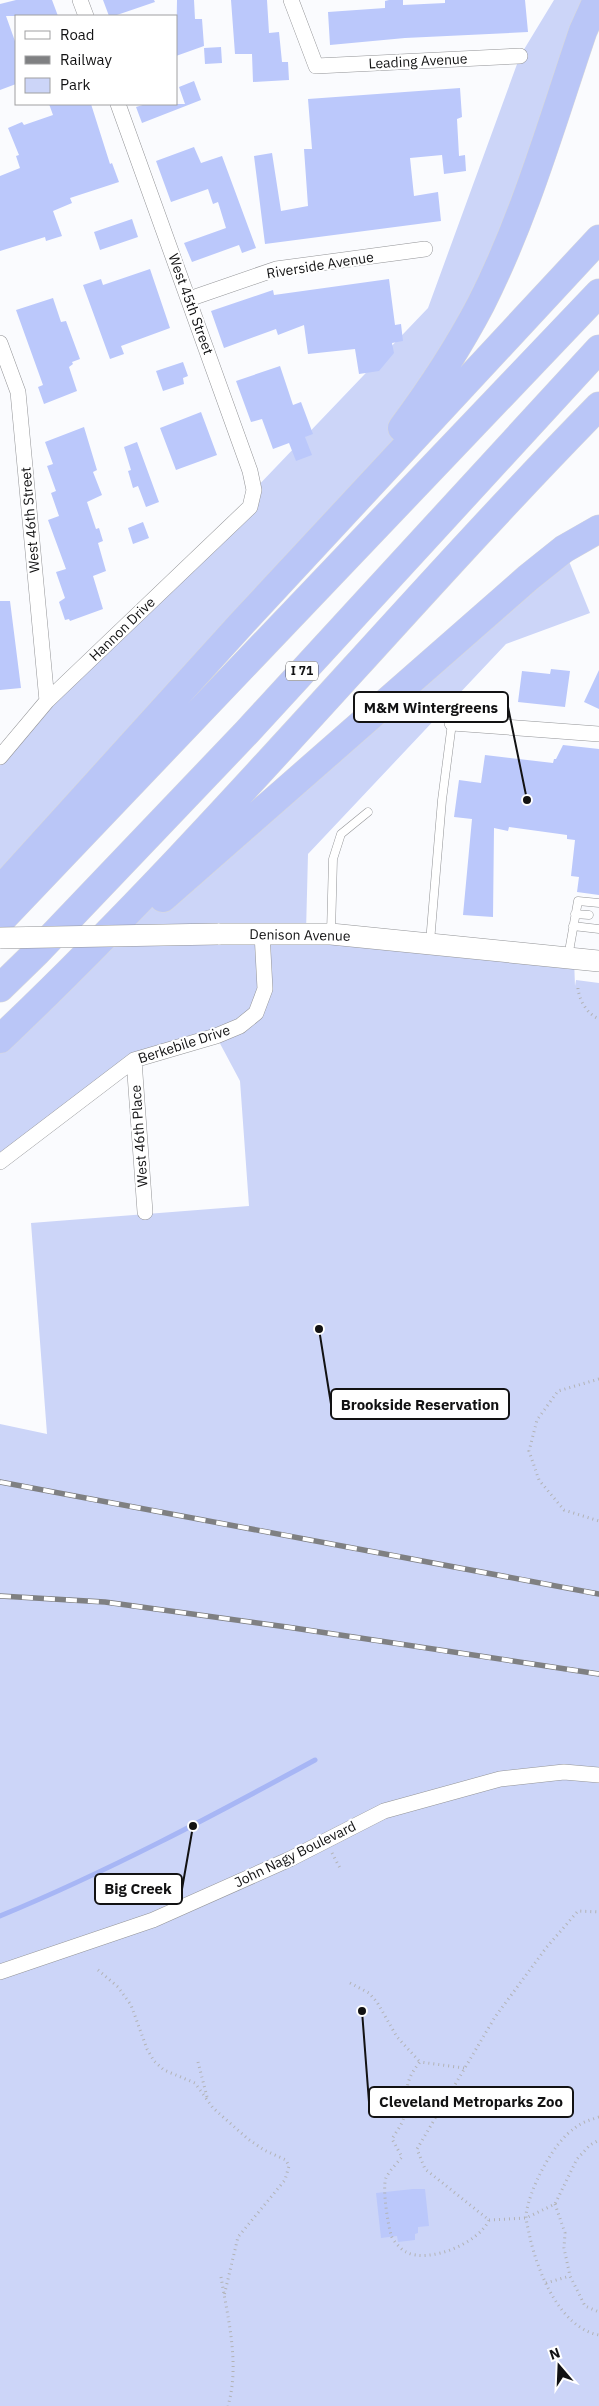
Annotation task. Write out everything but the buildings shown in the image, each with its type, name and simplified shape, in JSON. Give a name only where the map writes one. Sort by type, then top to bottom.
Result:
[{"type":"highway","points":[[243,622],[379,460],[424,398],[460,343],[481,303],[516,226],[583,31],[598,0]]},
{"type":"highway","points":[[0,890],[243,622],[599,239]]},
{"type":"highway","points":[[0,921],[599,293]]},
{"type":"highway","name":"I 71","points":[[0,988],[37,952],[234,746],[599,349]]},
{"type":"highway","points":[[0,1039],[54,988],[278,754],[599,406]]},
{"type":"highway","points":[[54,988],[147,912],[529,577],[564,550],[599,529]]},
{"type":"main road","name":"Denison Avenue","points":[[0,938],[262,933],[331,934],[599,962]]},
{"type":"street","points":[[80,0],[86,15]]},
{"type":"street","name":"Leading Avenue","points":[[292,0],[316,66],[520,56]]},
{"type":"street","name":"West 45th Street","points":[[118,105],[250,472],[254,490],[250,507]]},
{"type":"street","name":"Riverside Avenue","points":[[189,299],[276,269],[425,250]]},
{"type":"street","name":"West 46th Street","points":[[0,343],[18,392],[47,701]]},
{"type":"street","name":"Hannon Drive","points":[[0,757],[47,701],[250,507]]},
{"type":"street","points":[[452,723],[599,734]]},
{"type":"street","name":"Berkebile Drive","points":[[0,1162],[134,1060],[216,1036],[240,1026],[256,1012],[265,989],[262,933]]},
{"type":"street","name":"West 46th Place","points":[[134,1060],[145,1212]]},
{"type":"street","name":"John Nagy Boulevard","points":[[0,1972],[153,1920],[290,1859],[384,1811],[500,1779],[564,1772],[599,1775]]},
{"type":"lane","points":[[430,944],[442,800],[452,723]]},
{"type":"lane","points":[[331,934],[333,859],[341,834],[368,812]]},
{"type":"lane","points":[[568,959],[578,900],[599,903]]},
{"type":"lane","points":[[575,914],[589,915]]},
{"type":"lane","points":[[573,926],[599,930]]},
{"type":"path","points":[[578,988],[579,998],[594,1016],[599,1019]]},
{"type":"path","points":[[599,1379],[558,1391],[537,1420],[529,1451],[539,1480],[564,1510],[599,1521]]},
{"type":"path","points":[[330,1850],[341,1870]]},
{"type":"path","points":[[599,1912],[578,1912],[546,1948],[495,2018],[417,2149],[425,2169],[488,2220],[526,2218],[555,2204],[577,2159],[590,2145],[599,2140]]},
{"type":"path","points":[[98,1970],[118,1987],[132,2005],[147,2049],[154,2061],[164,2070],[195,2083],[213,2108],[248,2139],[264,2150],[286,2160],[289,2166],[285,2180],[238,2238],[233,2250],[224,2296]]},
{"type":"path","points":[[350,1983],[369,1993],[377,2002],[397,2037],[420,2062],[464,2068]]},
{"type":"path","points":[[198,2062],[208,2100]]},
{"type":"path","points":[[420,2062],[410,2074],[406,2088],[404,2118],[392,2139],[402,2156],[386,2178],[385,2194],[391,2237],[406,2252],[437,2256],[462,2245],[486,2226],[488,2220]]},
{"type":"path","points":[[599,2117],[587,2121],[564,2136],[533,2187],[526,2218],[533,2250],[553,2299],[567,2315],[592,2334],[599,2335]]},
{"type":"path","points":[[555,2204],[565,2233],[564,2248],[570,2276],[586,2306],[599,2312]]},
{"type":"path","points":[[546,2283],[570,2276]]},
{"type":"path","points":[[221,2277],[234,2369],[232,2391],[228,2406]]},
{"type":"green space","points":[[554,0],[597,0],[516,226],[424,398],[379,460],[0,890],[0,757],[250,507],[254,490],[428,308],[520,56]]},
{"type":"green space","points":[[564,549],[590,613],[506,644],[308,854],[306,932],[574,959],[575,986],[576,980],[599,983],[599,2406],[0,2406],[0,1424],[47,1434],[31,1223],[249,1206],[240,1081],[216,1036],[134,1060],[0,1162],[0,1039]]},
{"type":"waterway","points":[[0,1916],[120,1862],[315,1760]]},
{"type":"railway","points":[[0,1482],[599,1594]]},
{"type":"railway","points":[[0,1596],[105,1602],[287,1627],[599,1674]]},
{"type":"place","name":"M&M Wintergreens","points":[[527,800]]},
{"type":"place","name":"Brookside Reservation","points":[[319,1329]]},
{"type":"place","name":"Big Creek","points":[[193,1826]]},
{"type":"place","name":"Cleveland Metroparks Zoo","points":[[362,2011]]}]
